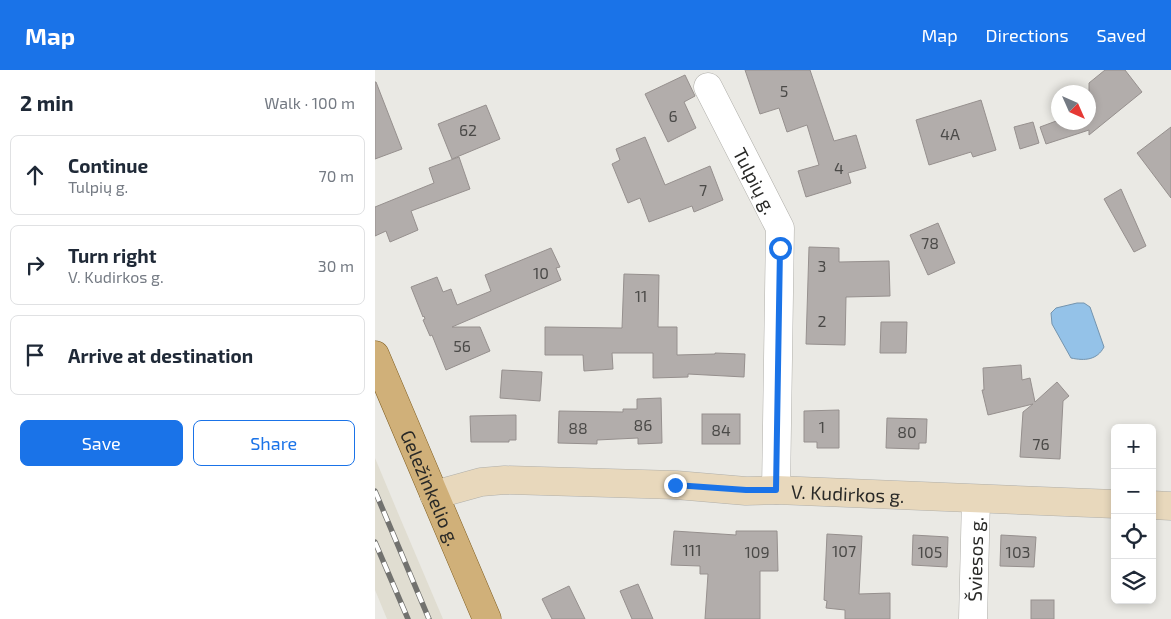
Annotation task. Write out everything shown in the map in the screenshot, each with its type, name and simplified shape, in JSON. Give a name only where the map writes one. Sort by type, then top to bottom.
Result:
[{"type":"main road","name":"Geležinkelio g.","points":[[375,355],[487,619]]},
{"type":"main road","name":"V. Kudirkos g.","points":[[434,495],[481,482],[505,480],[675,485],[746,490],[1111,504]]},
{"type":"main road","points":[[1156,505],[1171,506]]},
{"type":"street","name":"Tulpių g.","points":[[708,87],[780,228],[776,490]]},
{"type":"street","name":"Šviesos g.","points":[[973,619],[976,499]]},
{"type":"shaded area","points":[[375,458],[443,619],[387,619],[375,590]]},
{"type":"water","points":[[1084,303],[1090,307],[1104,347],[1094,357],[1071,358],[1052,324],[1051,313],[1056,308]]},
{"type":"building","points":[[745,70],[810,70],[834,141],[856,135],[866,168],[848,173],[851,183],[806,197],[798,171],[819,165],[807,125],[787,132],[779,108],[760,114]]},
{"type":"building","points":[[1105,70],[1125,70],[1142,92],[1096,129],[1096,85],[1089,85]]},
{"type":"building","points":[[685,75],[695,96],[684,102],[696,128],[668,142],[645,94]]},
{"type":"building","points":[[375,82],[402,149],[375,159]]},
{"type":"building","points":[[981,100],[996,150],[973,157],[971,152],[929,165],[916,120]]},
{"type":"building","points":[[486,105],[500,139],[452,159],[438,124]]},
{"type":"building","points":[[1033,122],[1039,143],[1020,149],[1014,127]]},
{"type":"building","points":[[1051,123],[1051,130],[1089,130],[1046,144],[1040,127]]},
{"type":"building","points":[[1171,127],[1171,198],[1137,153]]},
{"type":"building","points":[[645,137],[665,185],[710,166],[723,200],[694,212],[692,206],[649,222],[640,198],[628,203],[612,164],[620,160],[616,149]]},
{"type":"building","points":[[459,157],[470,189],[411,211],[418,230],[390,242],[386,231],[375,236],[375,207],[434,183],[429,168]]},
{"type":"building","points":[[1121,189],[1146,246],[1134,252],[1104,199]]},
{"type":"building","points":[[938,223],[955,263],[928,275],[910,235]]},
{"type":"building","points":[[809,247],[839,248],[839,262],[889,261],[890,296],[846,297],[845,345],[806,344]]},
{"type":"building","points":[[551,248],[560,267],[556,268],[561,280],[452,327],[480,327],[490,351],[446,370],[432,335],[430,336],[423,320],[425,319],[424,316],[411,287],[437,277],[443,292],[451,289],[457,305],[491,291],[485,275]]},
{"type":"building","points":[[624,274],[659,275],[658,327],[677,327],[677,355],[745,354],[744,377],[688,374],[688,377],[653,378],[653,353],[612,353],[613,369],[584,371],[583,355],[545,355],[545,327],[622,328]]},
{"type":"building","points":[[881,322],[907,322],[906,353],[880,353]]},
{"type":"building","points":[[1021,365],[1022,380],[1030,378],[1035,402],[1057,382],[1069,396],[1063,401],[1060,459],[1020,457],[1023,412],[1033,404],[988,415],[982,390],[984,390],[983,368]]},
{"type":"building","points":[[502,370],[542,372],[540,401],[500,398]]},
{"type":"building","points":[[661,398],[662,443],[638,444],[638,438],[597,440],[597,444],[558,443],[559,411],[623,412],[623,409],[637,409],[637,399]]},
{"type":"building","points":[[839,410],[839,448],[817,448],[817,442],[804,442],[804,411]]},
{"type":"building","points":[[702,414],[740,414],[740,444],[702,444]]},
{"type":"building","points":[[516,415],[516,440],[509,440],[509,442],[471,442],[470,416]]},
{"type":"building","points":[[887,418],[927,419],[926,443],[919,443],[919,449],[886,448]]},
{"type":"building","points":[[674,531],[736,535],[736,531],[777,531],[778,571],[760,571],[760,619],[705,619],[708,574],[700,574],[700,566],[671,565]]},
{"type":"building","points":[[827,534],[862,536],[859,594],[890,593],[890,619],[845,619],[845,610],[826,608],[827,601],[824,600]]},
{"type":"building","points":[[913,535],[948,537],[947,567],[912,565]]},
{"type":"building","points":[[1001,535],[1036,537],[1034,567],[1000,566]]},
{"type":"building","points":[[638,584],[653,619],[632,619],[620,591]]},
{"type":"building","points":[[569,586],[585,619],[552,619],[542,599]]},
{"type":"building","points":[[1031,600],[1054,600],[1054,619],[1031,619]]},
{"type":"railway","points":[[375,491],[429,619]]},
{"type":"railway","points":[[375,542],[408,619]]},
{"type":"route","points":[[675,485],[776,490],[780,248]]}]
